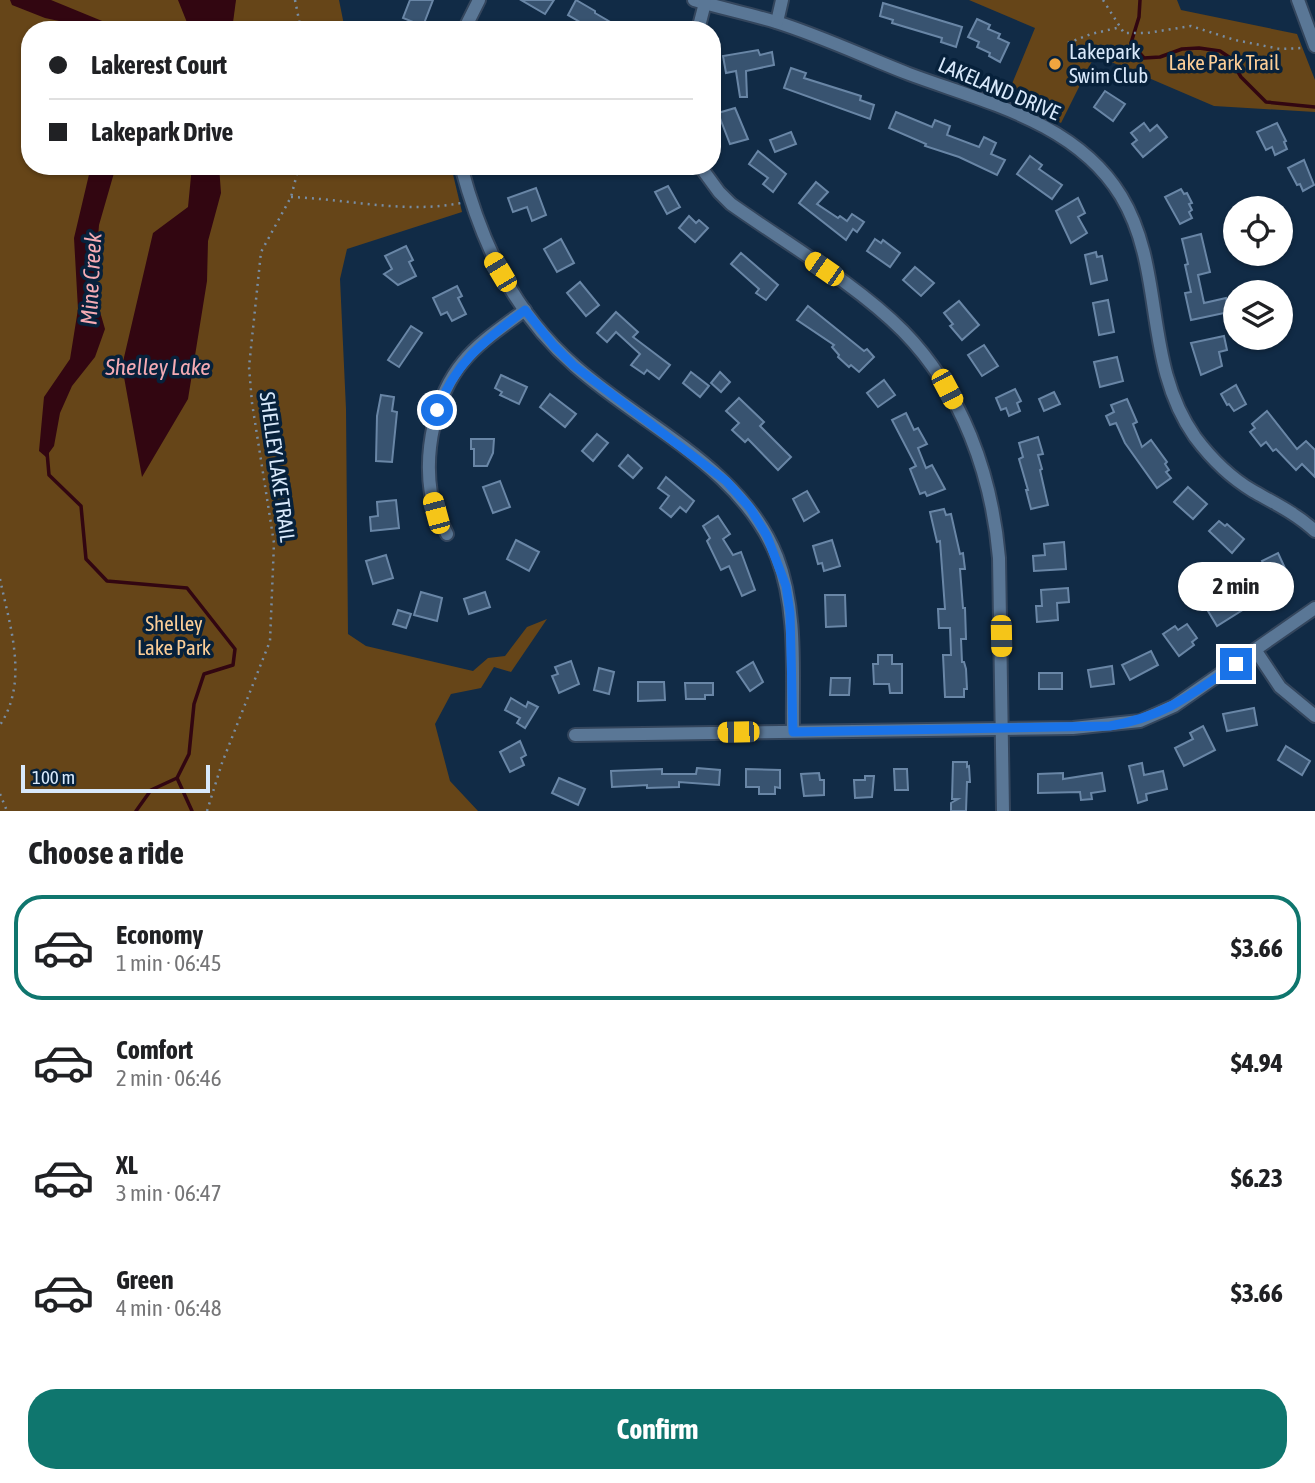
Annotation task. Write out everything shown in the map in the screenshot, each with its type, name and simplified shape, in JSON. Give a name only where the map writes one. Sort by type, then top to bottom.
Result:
[{"type":"street","points":[[468,21],[479,0]]},
{"type":"street","points":[[777,22],[782,0]]},
{"type":"street","points":[[1298,0],[1310,47]]},
{"type":"street","points":[[698,21],[699,2]]},
{"type":"street","name":"LAKELAND DRIVE","points":[[699,2],[777,22],[995,104],[1054,131],[1097,166],[1116,188],[1135,225],[1144,258],[1161,360],[1170,391],[1185,422],[1207,452],[1228,472],[1315,531]]},
{"type":"street","points":[[463,175],[470,201],[492,258],[525,310],[553,345],[573,365],[726,481],[750,508],[767,536],[786,586],[790,613],[793,732]]},
{"type":"street","points":[[707,175],[731,204],[863,296],[890,319],[932,365],[973,441],[991,496],[999,558],[1003,811]]},
{"type":"street","points":[[447,534],[436,513],[431,494],[431,446],[437,410],[462,363],[485,340],[525,310]]},
{"type":"street","points":[[575,735],[1073,728],[1140,721],[1174,706],[1315,608]]},
{"type":"street","points":[[1256,651],[1280,687],[1315,716]]},
{"type":"path","points":[[295,0],[299,21]]},
{"type":"path","points":[[1103,0],[1124,33],[1147,33],[1191,26],[1280,50],[1310,47]]},
{"type":"path","points":[[1068,43],[1121,27]]},
{"type":"path","name":"SHELLEY LAKE TRAIL","points":[[207,811],[222,763],[270,641],[274,543],[249,367],[261,252],[290,197],[296,175]]},
{"type":"path","points":[[290,197],[414,208],[439,207],[470,201]]},
{"type":"path","points":[[0,579],[15,655],[12,702],[0,725]]},
{"type":"path","points":[[0,794],[7,811]]},
{"type":"green space","name":"Shelley Lake Park","points":[[0,0],[339,0],[343,21],[21,21],[21,175],[453,175],[462,212],[347,249],[340,279],[346,409],[348,634],[366,646],[473,671],[488,658],[505,656],[527,627],[547,619],[511,672],[494,667],[481,688],[451,694],[435,724],[450,781],[478,811],[0,811]]},
{"type":"green space","name":"Lake Park Trail","points":[[969,0],[1177,0],[1181,10],[1297,34],[1315,80],[1315,112],[1214,106],[1095,55],[1061,123],[1007,96],[1035,28]]},
{"type":"water","points":[[10,0],[51,0],[102,21],[59,21],[12,5]]},
{"type":"water","points":[[178,0],[236,0],[233,21],[186,21]]},
{"type":"water","name":"Shelley Lake","points":[[89,175],[113,175],[99,225],[94,291],[105,329],[95,357],[72,386],[60,413],[54,446],[46,457],[39,451],[44,397],[70,359],[78,309],[74,238]]},
{"type":"water","name":"Shelley Lake","points":[[191,175],[220,175],[221,193],[208,241],[207,281],[188,399],[142,477],[122,366],[153,233],[188,207]]},
{"type":"building","points":[[410,0],[433,0],[425,21],[403,18]]},
{"type":"building","points":[[521,0],[554,0],[545,14]]},
{"type":"building","points":[[576,0],[609,21],[578,21],[568,15]]},
{"type":"building","points":[[883,3],[962,27],[956,47],[941,42],[942,38],[892,23],[893,20],[880,16]]},
{"type":"building","points":[[977,19],[990,25],[988,29],[1000,34],[998,38],[1009,43],[1000,62],[977,47],[979,42],[968,37]]},
{"type":"building","points":[[758,50],[760,55],[772,52],[774,65],[746,71],[747,97],[740,97],[736,71],[726,73],[723,56]]},
{"type":"building","points":[[791,68],[806,73],[804,78],[861,96],[860,100],[874,105],[870,119],[784,88]]},
{"type":"building","points":[[1105,91],[1125,104],[1113,121],[1094,107]]},
{"type":"building","points":[[735,108],[748,139],[730,144],[721,121],[721,112]]},
{"type":"building","points":[[896,112],[932,127],[935,120],[950,126],[947,135],[979,147],[984,137],[996,143],[991,154],[1005,160],[997,175],[959,157],[925,146],[926,144],[889,128]]},
{"type":"building","points":[[1144,123],[1150,131],[1157,125],[1167,137],[1143,157],[1132,144],[1137,140],[1131,133]]},
{"type":"building","points":[[1277,123],[1287,149],[1275,155],[1272,147],[1266,150],[1257,132]]},
{"type":"building","points":[[791,132],[796,144],[775,152],[770,140]]},
{"type":"building","points":[[758,151],[786,174],[773,192],[763,184],[768,178],[749,164]]},
{"type":"building","points":[[1030,156],[1042,165],[1039,169],[1062,185],[1052,199],[1017,174]]},
{"type":"building","points":[[1304,160],[1314,185],[1303,191],[1288,168]]},
{"type":"building","points":[[816,182],[828,192],[817,204],[838,218],[840,216],[847,221],[852,214],[864,222],[857,232],[853,229],[846,240],[799,203]]},
{"type":"building","points":[[668,186],[680,207],[667,214],[655,192]]},
{"type":"building","points":[[536,188],[546,215],[532,221],[527,207],[513,212],[508,198]]},
{"type":"building","points":[[1181,189],[1184,194],[1187,193],[1192,203],[1189,204],[1192,210],[1189,212],[1192,218],[1180,224],[1165,197]]},
{"type":"building","points":[[1078,198],[1085,213],[1078,217],[1087,233],[1071,243],[1056,211]]},
{"type":"building","points":[[689,216],[696,223],[699,220],[708,228],[695,242],[679,228]]},
{"type":"building","points":[[1201,234],[1210,272],[1198,275],[1204,303],[1223,299],[1223,313],[1191,320],[1185,293],[1191,292],[1185,265],[1188,264],[1182,239]]},
{"type":"building","points":[[561,239],[574,263],[557,272],[544,249]]},
{"type":"building","points":[[875,239],[881,243],[883,240],[900,253],[890,267],[867,251]]},
{"type":"building","points":[[406,246],[413,260],[409,262],[416,276],[398,285],[384,274],[392,269],[385,256]]},
{"type":"building","points":[[1096,252],[1097,257],[1102,256],[1107,280],[1091,284],[1085,255]]},
{"type":"building","points":[[741,253],[778,285],[766,300],[756,293],[759,289],[731,264]]},
{"type":"building","points":[[915,267],[934,283],[921,296],[903,280]]},
{"type":"building","points":[[580,282],[599,305],[586,316],[567,293]]},
{"type":"building","points":[[457,286],[462,296],[458,298],[466,314],[452,321],[447,312],[441,315],[433,298]]},
{"type":"building","points":[[1108,300],[1114,332],[1099,335],[1093,303]]},
{"type":"building","points":[[959,301],[979,325],[962,340],[950,326],[953,324],[944,313]]},
{"type":"building","points":[[808,306],[874,357],[859,372],[838,357],[832,347],[834,345],[797,320]]},
{"type":"building","points":[[616,312],[638,332],[633,337],[670,365],[659,379],[647,370],[644,374],[631,365],[640,354],[616,332],[607,342],[597,333]]},
{"type":"building","points":[[411,326],[422,333],[399,367],[388,360]]},
{"type":"building","points":[[1223,336],[1223,350],[1227,350],[1219,352],[1222,366],[1201,375],[1191,343]]},
{"type":"building","points":[[984,345],[998,366],[982,376],[968,355]]},
{"type":"building","points":[[1117,357],[1123,381],[1100,387],[1094,362]]},
{"type":"building","points":[[691,372],[709,386],[700,397],[683,383]]},
{"type":"building","points":[[720,372],[730,382],[721,392],[711,383]]},
{"type":"building","points":[[501,375],[527,387],[519,404],[500,395],[502,392],[495,388]]},
{"type":"building","points":[[884,380],[895,395],[878,407],[867,393]]},
{"type":"building","points":[[1236,385],[1246,404],[1234,411],[1221,394]]},
{"type":"building","points":[[1015,389],[1021,401],[1017,403],[1020,411],[1009,416],[1006,408],[1001,410],[996,398]]},
{"type":"building","points":[[1054,392],[1060,404],[1044,411],[1039,399]]},
{"type":"building","points":[[550,394],[576,414],[565,427],[540,407]]},
{"type":"building","points":[[381,395],[394,397],[392,411],[397,412],[392,462],[376,461],[377,416]]},
{"type":"building","points":[[739,398],[764,422],[760,426],[791,457],[778,470],[748,439],[745,442],[732,430],[739,423],[726,411]]},
{"type":"building","points":[[1127,399],[1137,422],[1133,424],[1142,447],[1151,440],[1167,462],[1165,464],[1169,470],[1166,472],[1171,478],[1157,488],[1125,443],[1116,423],[1110,425],[1106,416],[1114,412],[1111,405]]},
{"type":"building","points":[[1267,411],[1297,449],[1306,441],[1315,450],[1315,477],[1302,464],[1296,470],[1266,442],[1261,446],[1250,432],[1255,428],[1252,424]]},
{"type":"building","points":[[906,413],[914,430],[918,428],[927,444],[918,448],[926,468],[932,465],[945,489],[927,496],[925,492],[920,494],[910,469],[916,466],[892,420]]},
{"type":"building","points":[[597,434],[608,443],[593,461],[582,451]]},
{"type":"building","points":[[1038,437],[1043,454],[1038,455],[1042,469],[1040,470],[1048,505],[1031,509],[1019,459],[1023,457],[1019,443]]},
{"type":"building","points":[[471,439],[494,439],[493,453],[487,466],[474,466]]},
{"type":"building","points":[[628,455],[642,468],[633,478],[619,466]]},
{"type":"building","points":[[666,477],[694,501],[686,512],[680,507],[671,517],[660,508],[669,496],[658,488]]},
{"type":"building","points":[[500,481],[510,507],[493,513],[483,487]]},
{"type":"building","points":[[1188,487],[1207,504],[1193,519],[1174,502]]},
{"type":"building","points":[[807,491],[819,512],[804,521],[793,499]]},
{"type":"building","points":[[396,500],[399,528],[371,531],[370,517],[378,516],[377,502]]},
{"type":"building","points":[[944,509],[946,515],[951,514],[965,569],[960,569],[966,639],[961,639],[962,662],[966,669],[967,689],[964,689],[964,697],[945,697],[943,655],[951,655],[950,628],[939,628],[938,609],[945,609],[940,541],[937,542],[930,512]]},
{"type":"building","points":[[718,516],[730,534],[723,539],[733,555],[741,552],[755,590],[742,596],[729,566],[721,570],[707,541],[710,538],[703,526]]},
{"type":"building","points":[[1219,521],[1225,526],[1227,524],[1244,539],[1232,553],[1209,531]]},
{"type":"building","points":[[516,540],[539,552],[529,571],[507,559]]},
{"type":"building","points":[[832,540],[840,566],[824,571],[822,563],[818,564],[813,546]]},
{"type":"building","points":[[1064,542],[1066,569],[1034,571],[1033,556],[1045,555],[1044,544]]},
{"type":"building","points":[[1278,553],[1289,577],[1283,579],[1287,589],[1273,595],[1268,584],[1272,583],[1262,561]]},
{"type":"building","points":[[386,555],[393,578],[373,584],[366,561]]},
{"type":"building","points":[[1068,588],[1069,602],[1057,603],[1058,620],[1037,622],[1036,606],[1042,606],[1041,590]]},
{"type":"building","points":[[1239,591],[1249,606],[1217,626],[1208,611]]},
{"type":"building","points":[[421,592],[442,598],[437,621],[414,615]]},
{"type":"building","points":[[485,592],[490,607],[469,614],[464,599]]},
{"type":"building","points":[[825,595],[845,595],[846,626],[826,627]]},
{"type":"building","points":[[398,610],[411,614],[406,628],[393,624]]},
{"type":"building","points":[[1187,624],[1197,638],[1192,642],[1194,645],[1179,656],[1163,634],[1175,626],[1178,630]]},
{"type":"building","points":[[1151,651],[1158,665],[1130,680],[1122,665]]},
{"type":"building","points":[[878,655],[892,655],[892,664],[902,664],[902,693],[890,693],[889,684],[874,684],[873,664],[878,664]]},
{"type":"building","points":[[571,661],[579,684],[559,693],[552,676],[558,674],[555,667]]},
{"type":"building","points":[[753,662],[763,682],[750,691],[737,672]]},
{"type":"building","points":[[1112,666],[1114,684],[1091,687],[1088,670]]},
{"type":"building","points":[[599,668],[614,672],[609,694],[594,690]]},
{"type":"building","points":[[1039,673],[1062,673],[1062,689],[1039,689]]},
{"type":"building","points":[[831,678],[850,678],[849,695],[830,695]]},
{"type":"building","points":[[638,682],[664,682],[665,700],[638,701]]},
{"type":"building","points":[[685,683],[713,683],[713,695],[705,695],[705,699],[686,699]]},
{"type":"building","points":[[511,698],[526,707],[528,702],[538,707],[525,728],[517,723],[520,718],[505,710]]},
{"type":"building","points":[[1254,708],[1257,725],[1227,731],[1223,714]]},
{"type":"building","points":[[1203,726],[1215,750],[1184,766],[1175,748],[1193,739],[1190,733]]},
{"type":"building","points":[[520,741],[526,755],[521,758],[524,765],[510,772],[500,752]]},
{"type":"building","points":[[1286,746],[1310,761],[1302,775],[1278,760]]},
{"type":"building","points":[[953,762],[967,762],[967,767],[969,766],[966,811],[951,811],[951,803],[958,799],[952,799]]},
{"type":"building","points":[[1142,763],[1144,775],[1163,771],[1167,789],[1146,794],[1147,800],[1138,803],[1129,766]]},
{"type":"building","points":[[697,768],[720,770],[719,785],[679,782],[679,787],[612,787],[611,771],[662,769],[662,774],[696,774]]},
{"type":"building","points":[[746,769],[780,770],[780,788],[775,787],[775,794],[759,794],[759,787],[746,787]]},
{"type":"building","points":[[894,769],[907,769],[908,790],[895,790]]},
{"type":"building","points":[[819,773],[820,780],[824,780],[824,795],[804,796],[801,774]]},
{"type":"building","points":[[1063,773],[1063,779],[1102,773],[1105,791],[1091,793],[1092,799],[1081,800],[1080,792],[1038,793],[1038,774]]},
{"type":"building","points":[[865,776],[874,776],[872,797],[855,798],[854,780],[865,780]]},
{"type":"building","points":[[559,778],[585,789],[578,805],[552,793]]},
{"type":"waterway","points":[[1140,0],[1139,17],[1131,43],[1144,58],[1160,57],[1182,49],[1220,51],[1229,57],[1241,77],[1266,102],[1315,107]]},
{"type":"waterway","name":"Mine Creek","points":[[47,452],[49,475],[81,506],[86,559],[107,581],[187,588],[235,649],[233,665],[204,674],[194,704],[189,754],[177,778],[151,790],[136,811]]},
{"type":"waterway","points":[[177,778],[192,811]]},
{"type":"place","name":"Lakepark Swim Club","points":[[1055,64]]},
{"type":"route","points":[[437,410],[462,363],[485,340],[525,310],[573,365],[726,481],[750,508],[767,536],[778,559],[786,586],[790,613],[793,732],[1110,726],[1140,721],[1174,706],[1236,664]]}]
